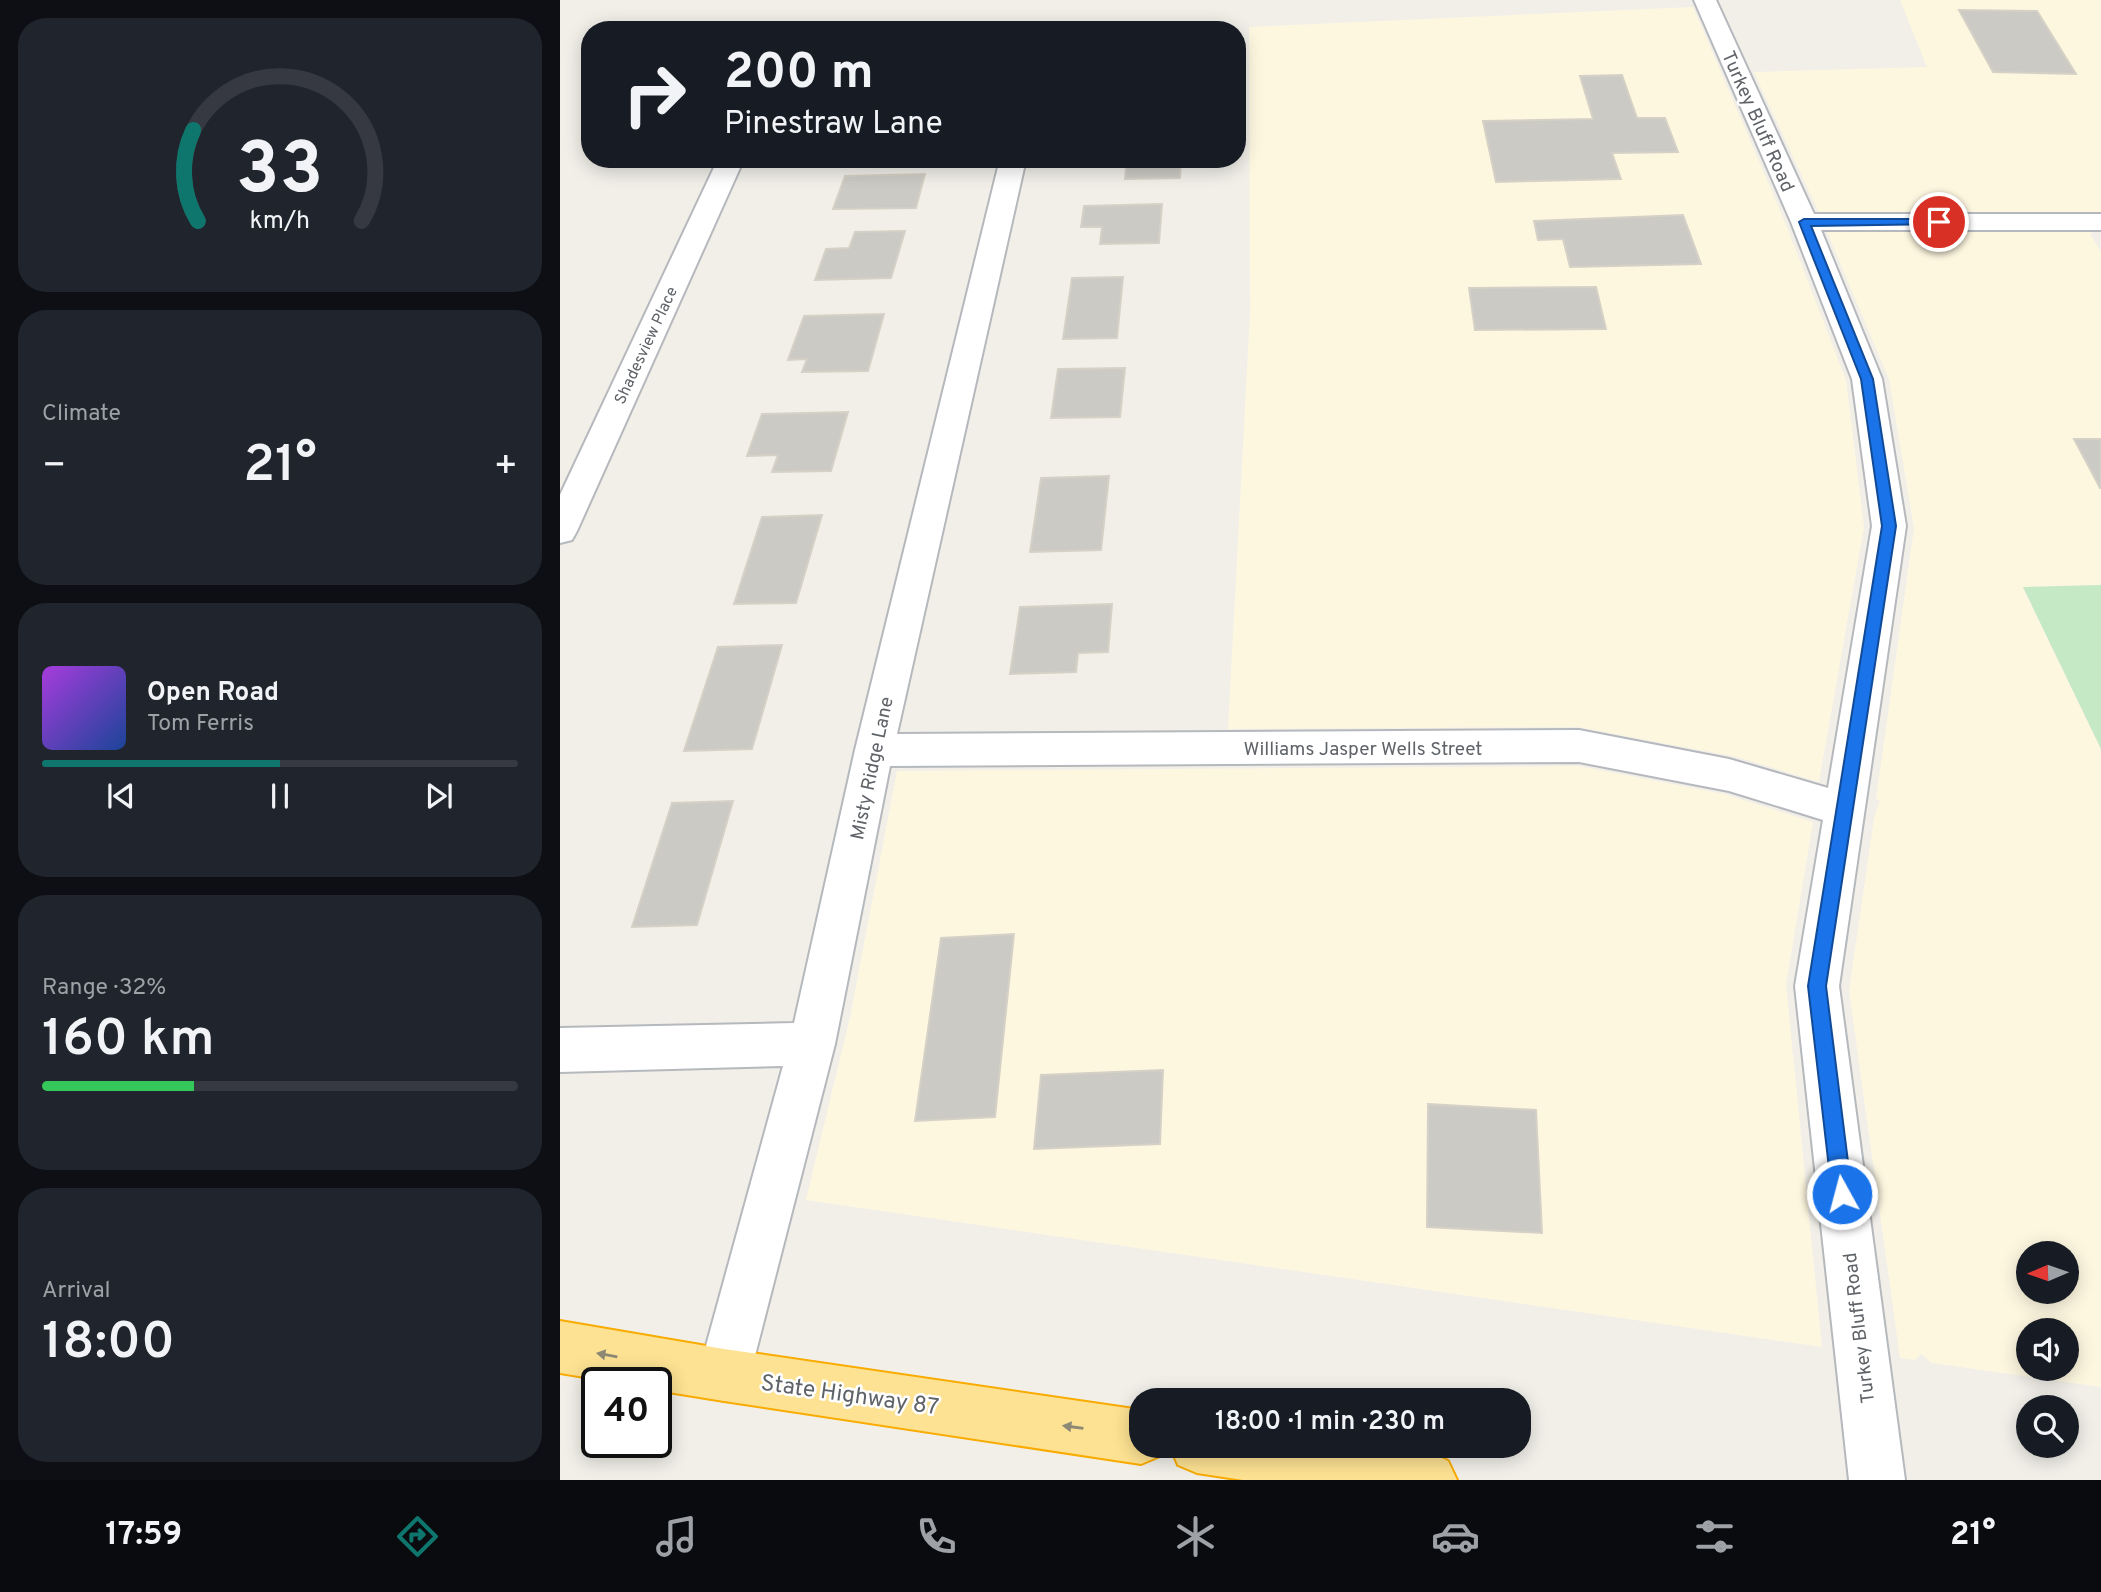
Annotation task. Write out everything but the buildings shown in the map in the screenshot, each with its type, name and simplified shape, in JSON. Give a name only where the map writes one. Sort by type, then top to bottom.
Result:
[{"type":"highway","name":"State Highway 87","points":[[560,1347],[724,1376],[1129,1435]]},
{"type":"highway","points":[[1279,1458],[1429,1480]]},
{"type":"street","name":"Turkey Bluff Road","points":[[1705,0],[1804,222],[1867,379],[1889,526],[1817,986],[1877,1480]]},
{"type":"street","name":"Shadesview Place","points":[[560,531],[727,168]]},
{"type":"street","name":"Misty Ridge Lane","points":[[724,1376],[812,1044],[874,750],[1011,168]]},
{"type":"street","points":[[1804,222],[2101,222]]},
{"type":"street","name":"Williams Jasper Wells Street","points":[[874,750],[1579,746],[1729,775],[1845,810]]},
{"type":"street","points":[[560,1050],[812,1044]]},
{"type":"shaded area","points":[[1900,0],[2101,0],[2101,212],[1819,213],[1754,72],[1927,67]]},
{"type":"shaded area","points":[[1693,7],[1785,222],[1846,380],[1864,527],[1819,782],[1737,757],[1577,727],[1228,729],[1250,313],[1249,27]]},
{"type":"shaded area","points":[[2095,231],[2090,234],[2101,252],[2101,585],[2023,588],[2101,749],[2101,1387],[2059,1381],[2079,1381],[2079,1318],[2016,1318],[2016,1375],[1932,1363],[1921,1354],[1915,1360],[1900,1358],[1849,991],[1874,818],[1880,801],[1876,799],[1914,528],[1889,379],[1827,232]]},
{"type":"shaded area","points":[[1578,766],[1724,794],[1813,822],[1786,984],[1822,1347],[806,1200],[850,1017],[897,771]]},
{"type":"green space","points":[[2101,585],[2101,749],[2023,587]]},
{"type":"route","points":[[1842,1194],[1817,986],[1889,526],[1867,379],[1804,222],[1939,222]]}]
